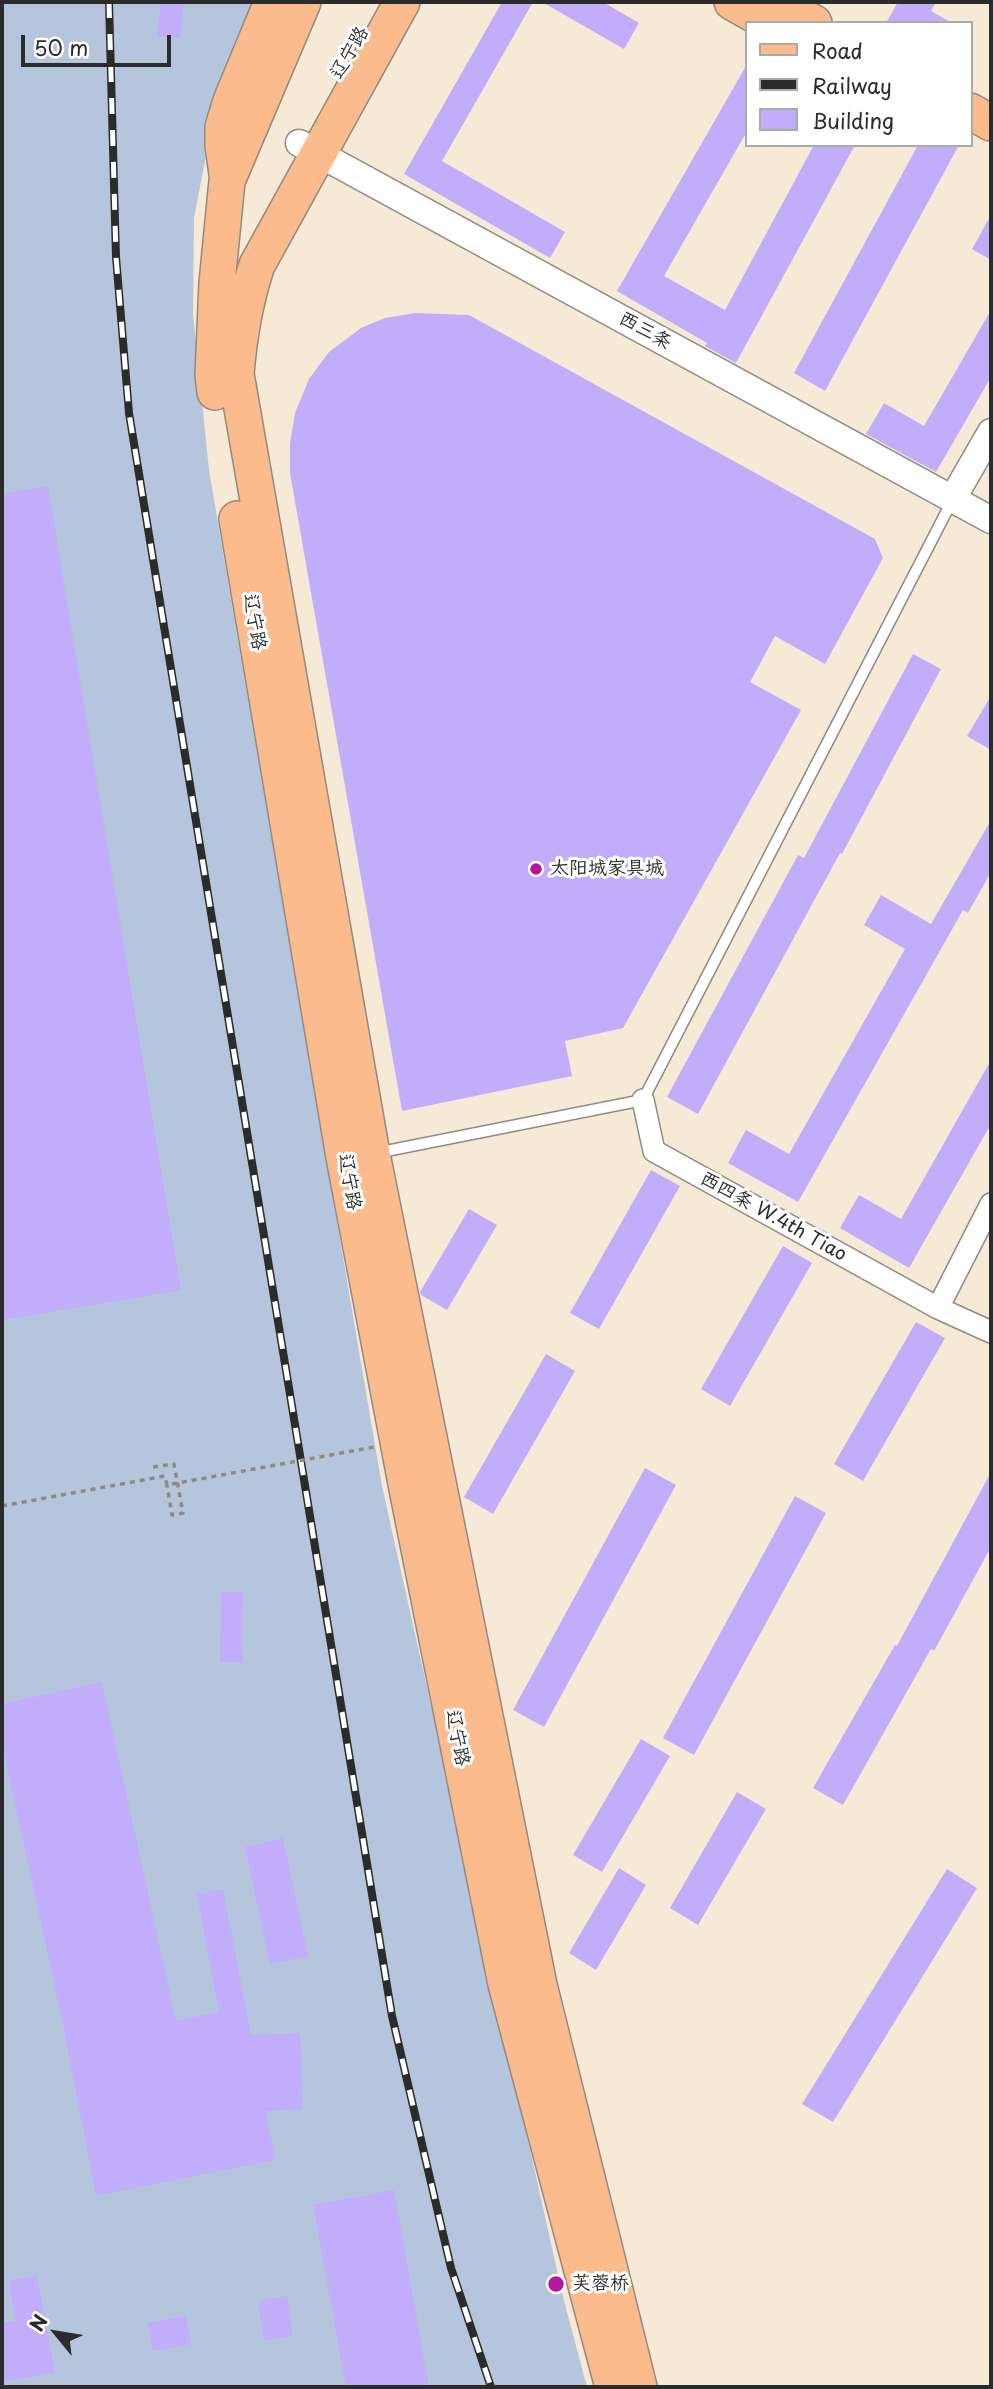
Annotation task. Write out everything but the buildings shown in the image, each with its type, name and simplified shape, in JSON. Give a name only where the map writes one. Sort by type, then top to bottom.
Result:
[{"type":"main road","points":[[217,284],[228,181],[223,127],[272,2]]},
{"type":"main road","points":[[228,181],[303,2]]},
{"type":"main road","name":"辽宁路","points":[[380,2],[309,148],[257,265],[247,295],[236,374],[372,1154],[539,1984],[639,2387]]},
{"type":"main road","name":"辽宁路","points":[[402,2],[309,148],[217,284],[213,375],[349,1184],[408,1494],[506,1984],[613,2387]]},
{"type":"main road","points":[[732,2],[765,21]]},
{"type":"main road","points":[[777,2],[810,21]]},
{"type":"main road","points":[[972,112],[991,123]]},
{"type":"main road","points":[[972,136],[991,147]]},
{"type":"street","name":"西三条","points":[[309,148],[991,520]]},
{"type":"street","points":[[953,498],[991,432]]},
{"type":"street","name":"西四条 W.4th Tiao","points":[[643,1100],[654,1151],[938,1308],[991,1332]]},
{"type":"street","points":[[938,1308],[991,1203]]},
{"type":"lane","points":[[372,1154],[643,1100],[953,498]]},
{"type":"path","points":[[167,1485],[374,1447]]},
{"type":"path","points":[[2,1506],[165,1476],[172,1515],[183,1513],[174,1464],[153,1467]]},
{"type":"shaded area","points":[[2,2],[256,2],[214,115],[194,218],[193,314],[209,470],[382,1486],[563,2297],[587,2387],[2,2387]]},
{"type":"railway","points":[[109,2],[116,257],[129,413],[392,2016],[451,2268],[491,2387]]},
{"type":"place","name":"太阳城家具城","points":[[536,869]]},
{"type":"place","name":"芙蓉桥","points":[[556,2284]]}]
